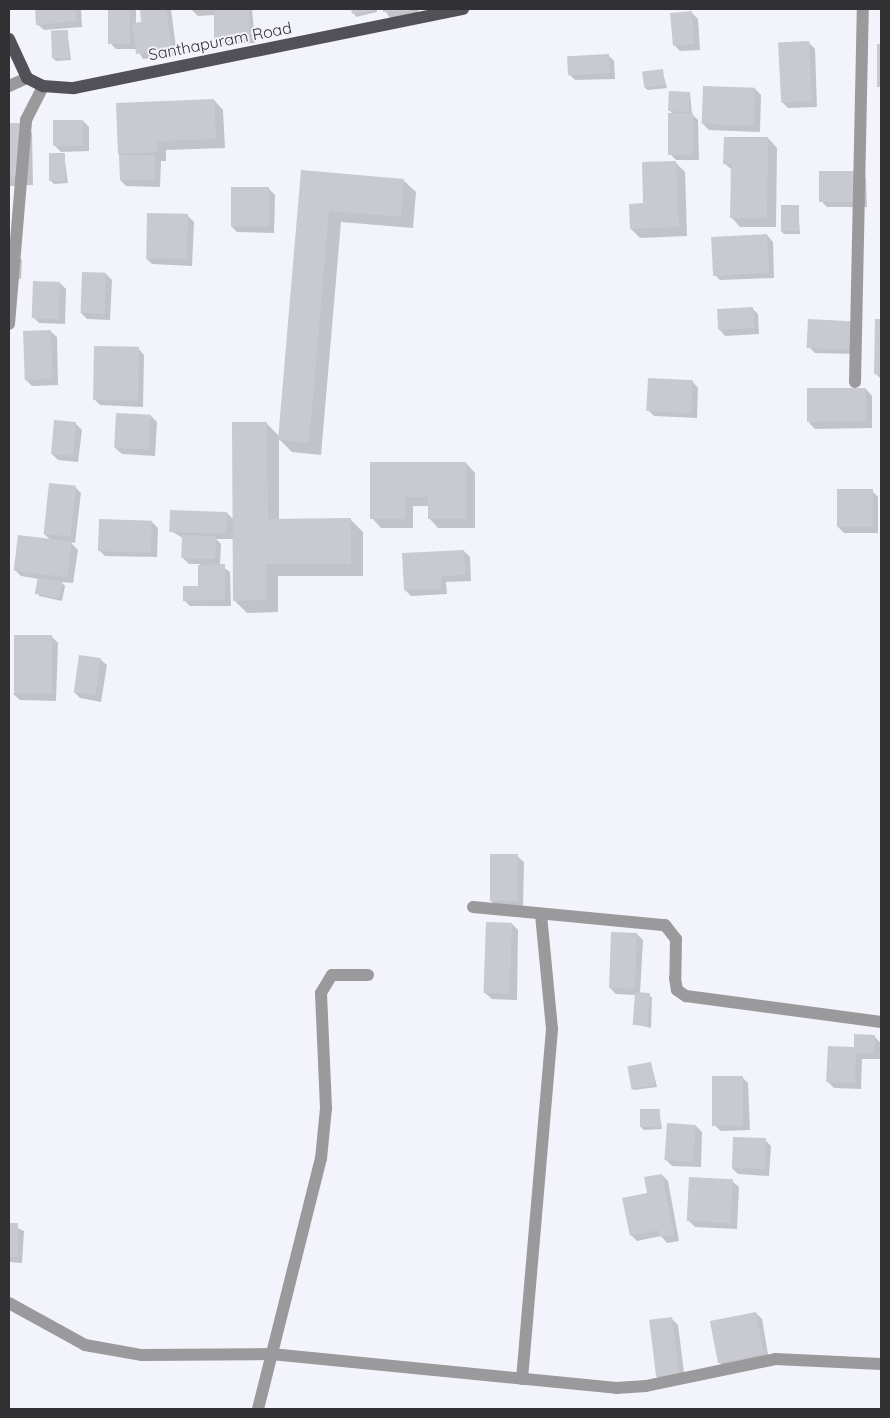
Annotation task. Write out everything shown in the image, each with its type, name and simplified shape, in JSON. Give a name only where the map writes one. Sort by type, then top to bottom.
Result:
[{"type":"main road","name":"Santhapuram Road","points":[[27,78],[43,86],[74,88],[463,9]]},
{"type":"main road","points":[[9,39],[14,58],[27,78]]},
{"type":"street","points":[[855,382],[863,9]]},
{"type":"street","points":[[9,86],[27,78]]},
{"type":"street","points":[[9,324],[26,120],[43,86]]},
{"type":"street","points":[[473,907],[665,925],[676,939],[675,978],[677,990],[686,996],[881,1022]]},
{"type":"street","points":[[522,1379],[552,1029],[541,914]]},
{"type":"street","points":[[258,1409],[321,1159],[326,1108],[321,993],[332,975],[368,975]]},
{"type":"street","points":[[9,1303],[85,1345],[112,1352],[271,1354],[616,1388],[775,1359],[881,1364]]},
{"type":"building","points":[[35,9],[76,9],[77,21],[36,25]]},
{"type":"building","points":[[108,9],[130,9],[130,44],[108,44]]},
{"type":"building","points":[[140,9],[166,9],[172,49],[136,54],[132,23],[141,22]]},
{"type":"building","points":[[214,9],[249,9],[249,38],[214,38]]},
{"type":"building","points":[[351,9],[376,9],[376,10],[352,14]]},
{"type":"building","points":[[383,9],[412,9],[412,11],[383,12]]},
{"type":"building","points":[[692,11],[695,44],[673,46],[670,13]]},
{"type":"building","points":[[68,30],[69,58],[52,59],[51,31]]},
{"type":"building","points":[[809,41],[812,101],[781,103],[778,43]]},
{"type":"building","points":[[877,44],[881,44],[881,87],[877,87]]},
{"type":"building","points":[[609,54],[610,73],[568,75],[567,56]]},
{"type":"building","points":[[663,69],[665,85],[644,87],[642,72]]},
{"type":"building","points":[[703,86],[755,88],[754,126],[702,124]]},
{"type":"building","points":[[669,91],[690,92],[689,112],[668,111]]},
{"type":"building","points":[[214,99],[216,139],[157,141],[158,152],[118,154],[116,103]]},
{"type":"building","points":[[668,113],[693,113],[693,155],[668,155]]},
{"type":"building","points":[[53,120],[83,120],[83,146],[53,146]]},
{"type":"building","points":[[9,123],[23,123],[23,177],[9,177]]},
{"type":"building","points":[[724,137],[768,137],[767,218],[730,218],[731,164],[723,164]]},
{"type":"building","points":[[49,153],[65,153],[65,181],[49,181]]},
{"type":"building","points":[[120,155],[155,155],[155,180],[120,180]]},
{"type":"building","points":[[676,161],[679,227],[630,229],[629,204],[643,203],[642,162]]},
{"type":"building","points":[[301,170],[404,179],[401,217],[329,211],[309,443],[278,440]]},
{"type":"building","points":[[819,171],[861,171],[861,202],[819,202]]},
{"type":"building","points":[[231,187],[269,187],[269,226],[231,226]]},
{"type":"building","points":[[781,205],[799,205],[799,231],[781,231]]},
{"type":"building","points":[[147,213],[188,214],[187,259],[146,258]]},
{"type":"building","points":[[767,234],[769,273],[713,276],[711,237]]},
{"type":"building","points":[[82,272],[106,273],[105,314],[81,313]]},
{"type":"building","points":[[33,281],[60,282],[59,319],[32,318]]},
{"type":"building","points":[[753,307],[754,328],[718,330],[717,309]]},
{"type":"building","points":[[808,319],[851,321],[849,350],[806,348]]},
{"type":"building","points":[[875,319],[881,319],[881,374],[874,374]]},
{"type":"building","points":[[51,330],[53,379],[25,380],[23,331]]},
{"type":"building","points":[[94,346],[139,347],[138,401],[93,400]]},
{"type":"building","points":[[648,378],[693,380],[691,413],[646,411]]},
{"type":"building","points":[[807,388],[866,388],[866,422],[807,422]]},
{"type":"building","points":[[116,413],[151,415],[149,450],[114,448]]},
{"type":"building","points":[[54,420],[76,422],[73,456],[51,454]]},
{"type":"building","points":[[232,422],[267,422],[268,519],[351,518],[351,564],[266,564],[266,600],[233,601]]},
{"type":"building","points":[[370,462],[466,462],[466,519],[428,519],[428,497],[405,497],[405,519],[370,519]]},
{"type":"building","points":[[49,483],[76,486],[71,537],[44,534]]},
{"type":"building","points":[[837,489],[873,489],[873,527],[837,527]]},
{"type":"building","points":[[170,510],[227,512],[226,534],[169,532]]},
{"type":"building","points":[[99,519],[152,521],[151,553],[98,551]]},
{"type":"building","points":[[18,535],[72,542],[67,577],[14,571]]},
{"type":"building","points":[[182,535],[216,536],[215,559],[181,558]]},
{"type":"building","points":[[464,550],[465,575],[441,576],[441,589],[404,590],[402,553]]},
{"type":"building","points":[[225,564],[225,600],[183,601],[183,586],[198,586],[198,565]]},
{"type":"building","points":[[38,577],[63,582],[59,598],[35,594]]},
{"type":"building","points":[[14,635],[52,635],[52,694],[14,694]]},
{"type":"building","points":[[79,655],[101,658],[95,696],[74,693]]},
{"type":"building","points":[[490,854],[518,854],[518,901],[490,901]]},
{"type":"building","points":[[486,922],[512,923],[510,994],[484,993]]},
{"type":"building","points":[[611,932],[637,933],[635,989],[609,988]]},
{"type":"building","points":[[635,992],[650,993],[648,1026],[633,1025]]},
{"type":"building","points":[[854,1034],[875,1035],[874,1054],[856,1053],[855,1083],[826,1082],[828,1046],[854,1047]]},
{"type":"building","points":[[651,1062],[655,1085],[631,1089],[627,1066]]},
{"type":"building","points":[[712,1076],[743,1076],[743,1126],[712,1126]]},
{"type":"building","points":[[640,1109],[660,1109],[660,1127],[640,1127]]},
{"type":"building","points":[[667,1123],[696,1125],[693,1162],[664,1160]]},
{"type":"building","points":[[733,1137],[766,1138],[765,1169],[732,1168]]},
{"type":"building","points":[[662,1174],[674,1235],[660,1237],[658,1230],[630,1236],[622,1198],[647,1193],[644,1177]]},
{"type":"building","points":[[689,1177],[733,1179],[731,1223],[687,1221]]},
{"type":"building","points":[[9,1223],[18,1223],[18,1257],[9,1257]]},
{"type":"building","points":[[756,1312],[764,1354],[718,1363],[710,1321]]},
{"type":"building","points":[[672,1317],[679,1374],[656,1376],[649,1320]]}]
